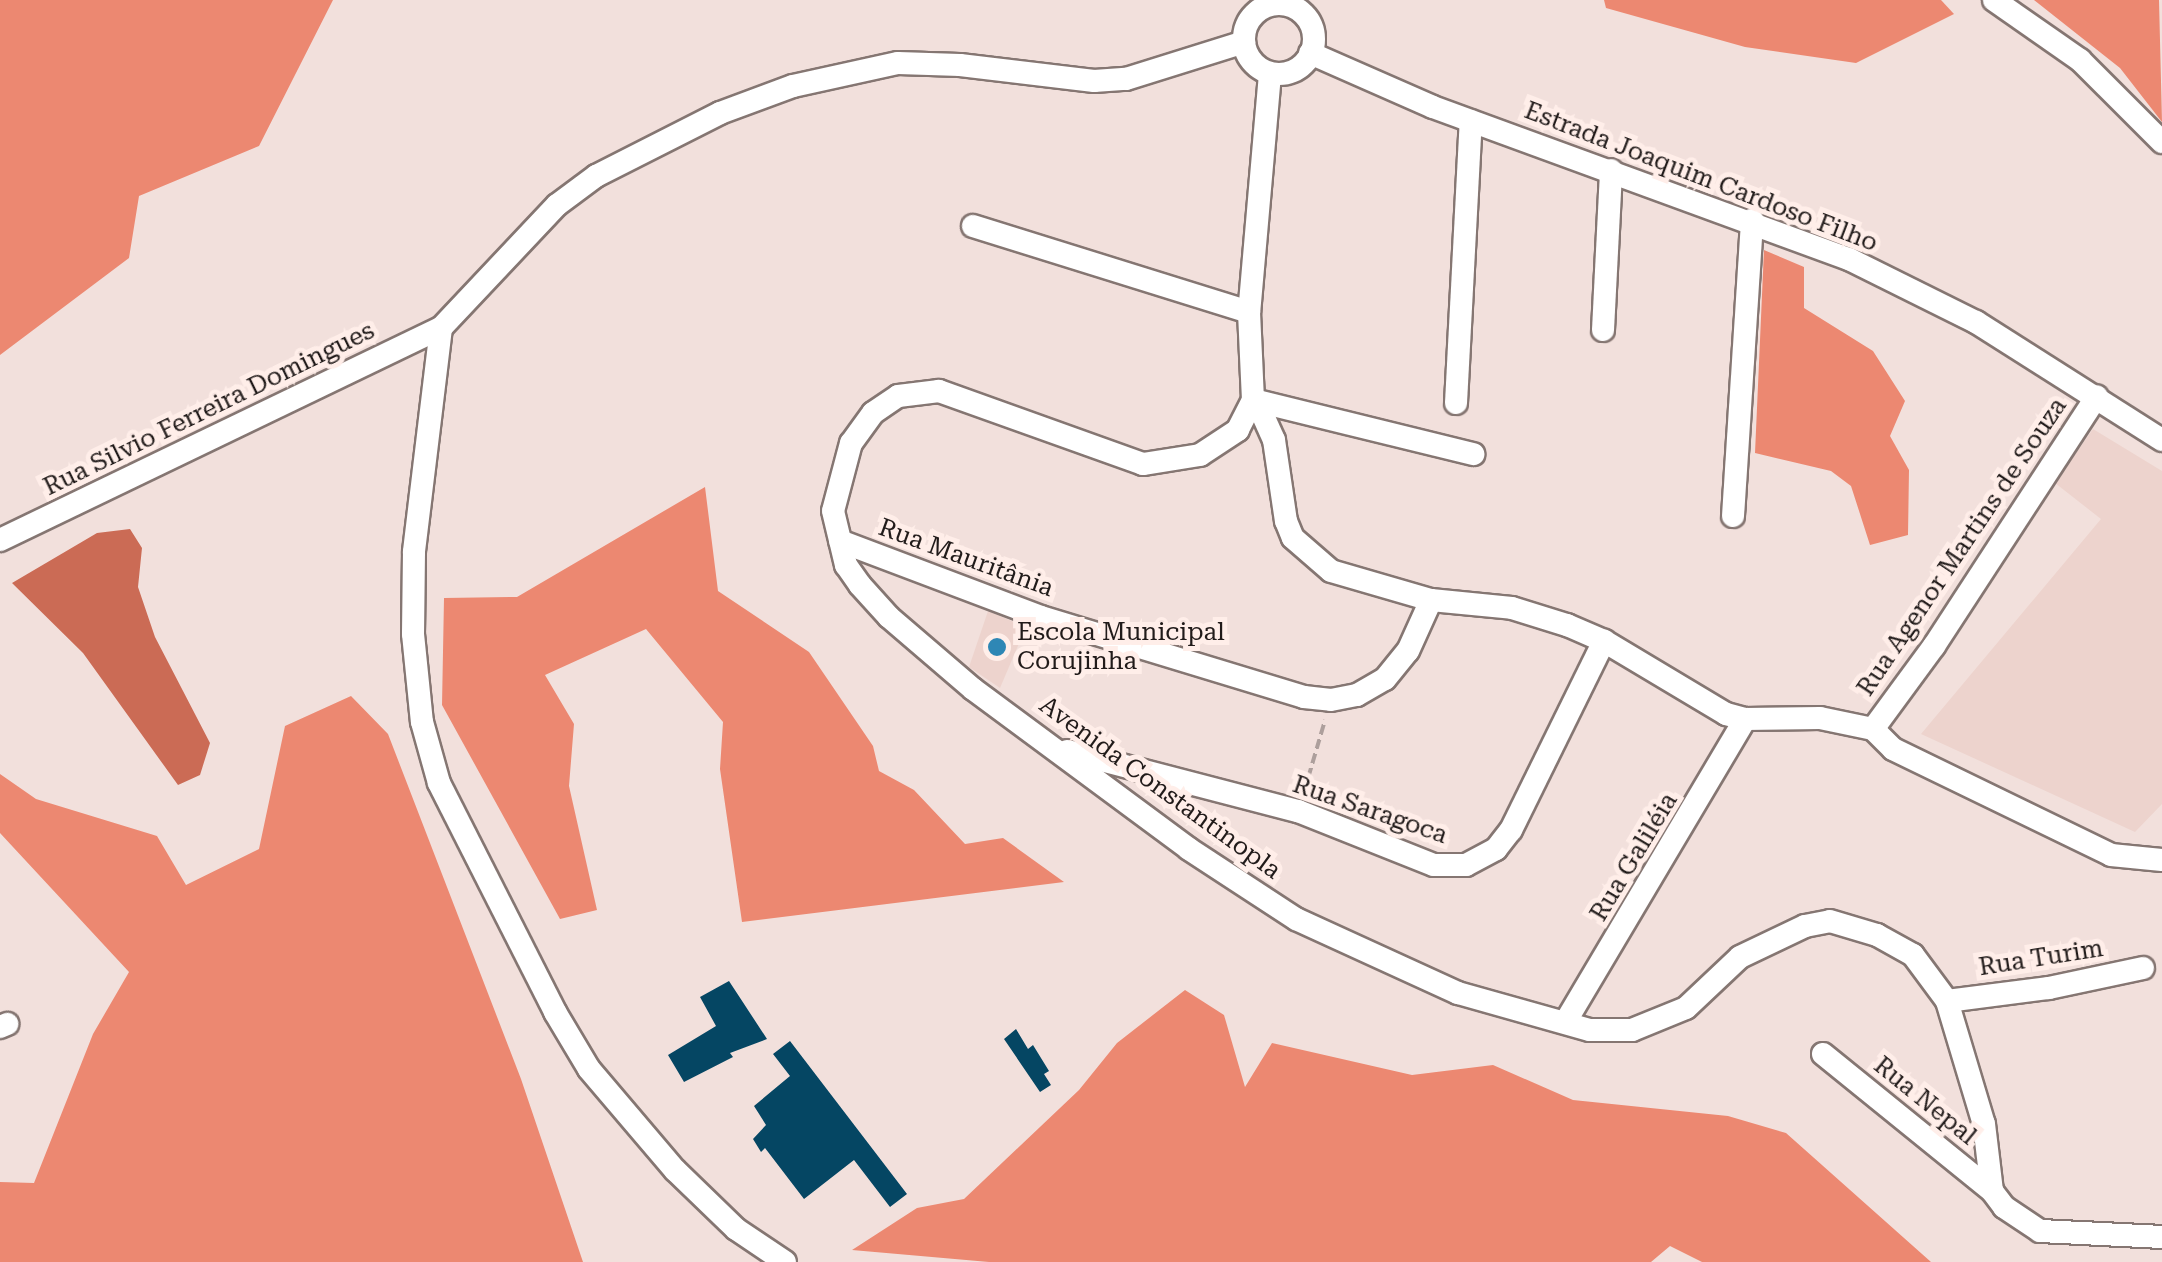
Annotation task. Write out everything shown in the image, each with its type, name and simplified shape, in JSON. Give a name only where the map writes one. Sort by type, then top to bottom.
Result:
[{"type":"street","points":[[1994,0],[2080,60],[2162,142]]},
{"type":"street","points":[[1276,2],[1296,8],[1309,21],[1314,38],[1300,68],[1270,74],[1253,64],[1244,42],[1250,18],[1276,2]]},
{"type":"street","points":[[785,1262],[736,1229],[675,1170],[589,1068],[555,1012],[439,783],[422,722],[412,634],[416,532],[442,328],[524,237],[596,176],[720,113],[793,86],[898,63],[960,65],[1094,82],[1126,79],[1244,42]]},
{"type":"street","name":"Estrada Joaquim Cardoso Filho","points":[[1310,52],[1471,121],[1752,220],[1924,295],[2096,396],[2162,440]]},
{"type":"street","points":[[1270,74],[1249,312],[1254,400],[1274,440],[1281,503],[1294,538],[1331,571],[1431,600],[1512,608],[1604,641],[1706,705],[1746,719],[1820,718],[1873,729],[1893,749],[2111,855],[2162,860]]},
{"type":"street","points":[[1456,403],[1471,121]]},
{"type":"street","points":[[1603,330],[1612,170]]},
{"type":"street","points":[[1733,516],[1752,220]]},
{"type":"street","points":[[973,226],[1249,312]]},
{"type":"street","name":"Rua Silvio Ferreira Domingues","points":[[0,540],[442,328]]},
{"type":"street","name":"Avenida Constantinopla","points":[[1254,400],[1238,430],[1227,441],[1200,455],[1143,464],[939,392],[898,396],[873,414],[851,443],[832,511],[846,565],[889,616],[974,689],[1189,850],[1296,919],[1458,993],[1612,1032],[1648,1024],[1686,1008],[1740,956],[1804,926],[1830,921],[1877,936],[1912,954],[1946,1001],[1984,1124],[1992,1191]]},
{"type":"street","name":"Rua Agenor Martins de Souza","points":[[1873,729],[1934,646],[2096,396]]},
{"type":"street","points":[[1254,400],[1473,454]]},
{"type":"street","name":"Rua Mauritânia","points":[[840,541],[1042,617],[1304,697],[1330,700]]},
{"type":"street","points":[[1330,700],[1357,695],[1385,679],[1408,651],[1431,600]]},
{"type":"street","name":"Rua Saragoca","points":[[1054,747],[1298,811],[1434,865],[1466,866],[1483,859],[1511,830],[1604,641]]},
{"type":"street","name":"Rua Galiléia","points":[[1566,1021],[1746,719]]},
{"type":"street","name":"Rua Turim","points":[[1946,1001],[2048,988],[2143,968]]},
{"type":"street","name":"Rua Nepal","points":[[1823,1054],[1992,1191]]},
{"type":"street","points":[[1992,1191],[2004,1207],[2040,1231],[2162,1238]]},
{"type":"path","points":[[1298,811],[1330,700]]},
{"type":"shaded area","points":[[0,0],[333,0],[259,146],[139,196],[129,258],[0,355]]},
{"type":"shaded area","points":[[1604,0],[1941,0],[1954,14],[1856,63],[1745,47],[1606,8]]},
{"type":"shaded area","points":[[2034,0],[2159,0],[2162,122],[2120,68]]},
{"type":"shaded area","points":[[1764,250],[1804,267],[1804,308],[1873,351],[1905,401],[1890,436],[1909,470],[1908,535],[1870,545],[1851,486],[1831,471],[1755,453]]},
{"type":"shaded area","points":[[2093,429],[2162,471],[2162,804],[2135,832],[1921,734],[2101,519],[2055,483]]},
{"type":"shaded area","points":[[705,487],[718,591],[809,652],[873,746],[879,771],[914,790],[965,844],[1003,838],[1064,882],[742,922],[720,769],[723,722],[646,629],[545,675],[574,724],[569,786],[597,910],[560,919],[442,705],[444,598],[517,597]]},
{"type":"shaded area","points":[[130,529],[142,548],[138,587],[155,637],[210,743],[200,775],[178,785],[83,653],[12,583],[97,533]]},
{"type":"shaded area","name":"Escola Municipal Corujinha","points":[[988,611],[1026,627],[1000,688],[969,667]]},
{"type":"shaded area","points":[[351,696],[388,734],[521,1079],[583,1262],[0,1262],[0,1182],[34,1183],[93,1034],[129,972],[0,833],[0,774],[36,799],[157,836],[186,885],[259,849],[285,726]]},
{"type":"shaded area","points":[[1185,990],[1224,1015],[1245,1087],[1272,1043],[1412,1075],[1493,1065],[1573,1100],[1728,1116],[1786,1133],[1931,1262],[1702,1262],[1670,1246],[1651,1262],[989,1262],[852,1250],[917,1208],[964,1199],[1079,1090],[1117,1043]]},
{"type":"building","points":[[729,981],[767,1039],[730,1053],[733,1057],[684,1082],[668,1055],[716,1026],[700,997]]},
{"type":"building","points":[[1016,1029],[1028,1049],[1033,1045],[1049,1071],[1044,1074],[1051,1085],[1040,1092],[1004,1039]]},
{"type":"building","points":[[790,1041],[907,1194],[890,1207],[854,1160],[804,1199],[765,1148],[761,1152],[753,1139],[766,1125],[754,1106],[790,1076],[773,1054]]},
{"type":"place","name":"Escola Municipal Corujinha","points":[[997,647]]}]
